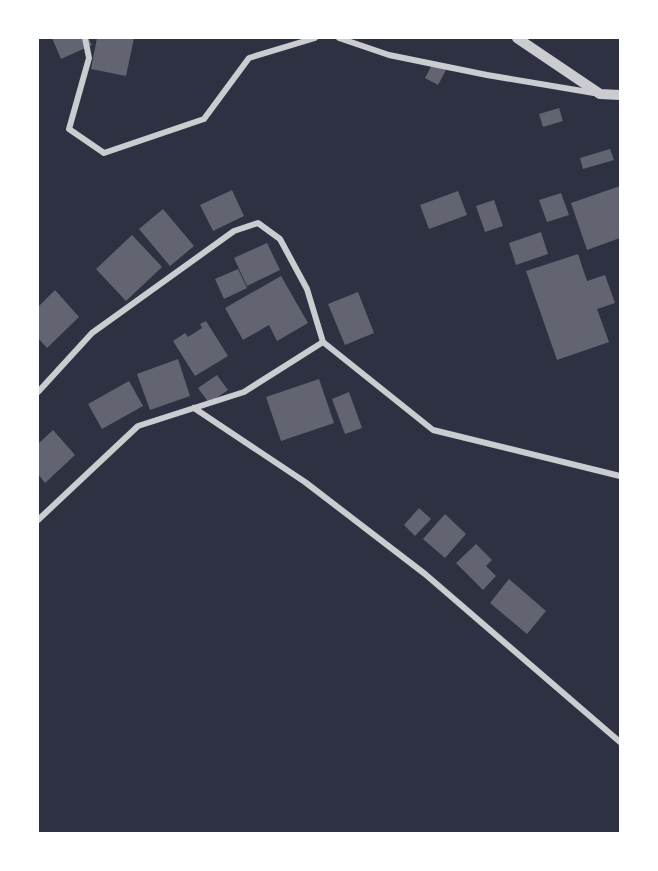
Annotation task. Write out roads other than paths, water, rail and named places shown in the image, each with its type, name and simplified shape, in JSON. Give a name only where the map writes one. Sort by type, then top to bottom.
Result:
[{"type":"street","points":[[85,38],[89,58],[69,129],[104,153],[204,119],[249,58],[315,38]]},
{"type":"street","points":[[339,38],[389,55],[487,75],[600,94],[621,95]]},
{"type":"street","points":[[517,38],[600,94]]},
{"type":"street","points":[[38,392],[92,333],[234,231],[258,223],[280,239],[307,290],[323,342],[433,430],[621,476]]},
{"type":"street","points":[[38,520],[138,426],[244,392],[323,342]]},
{"type":"street","points":[[194,408],[305,482],[424,574],[621,742]]}]
